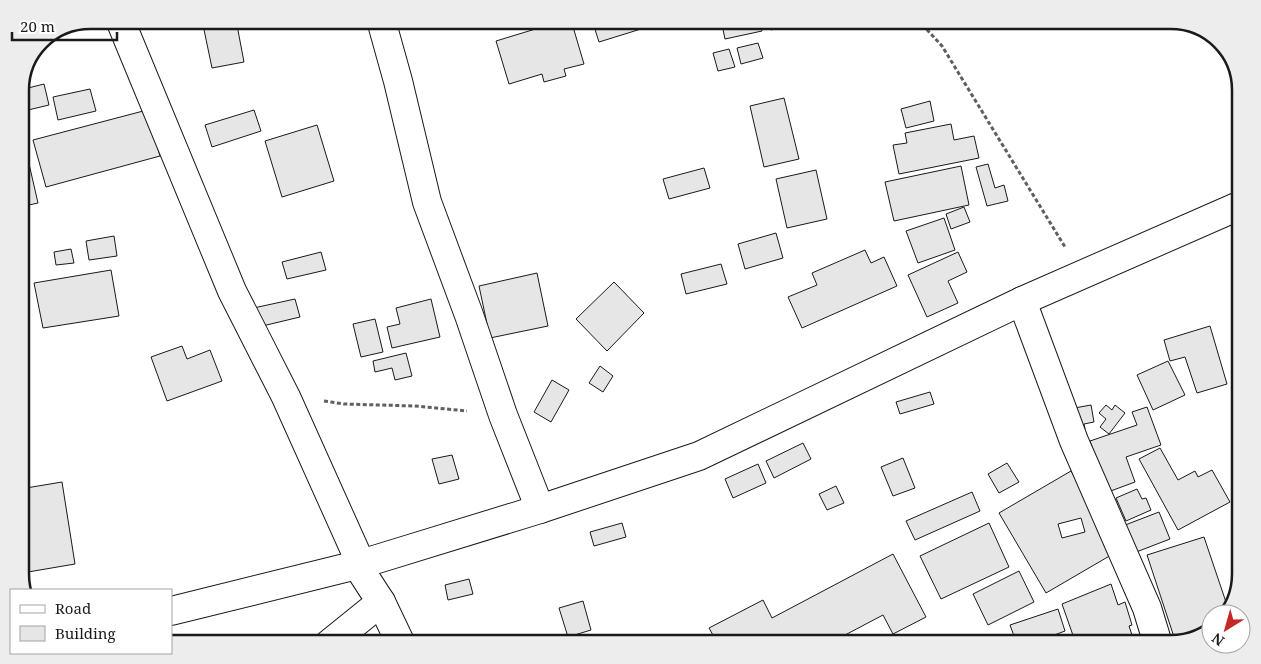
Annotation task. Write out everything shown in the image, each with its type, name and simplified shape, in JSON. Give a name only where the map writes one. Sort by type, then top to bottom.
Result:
[{"type":"street","points":[[124,29],[232,291],[286,397],[359,564],[381,602],[396,635]]},
{"type":"street","points":[[384,29],[398,80],[427,202],[469,315],[503,415],[540,510]]},
{"type":"street","points":[[172,611],[359,564],[540,510],[699,456],[1022,301],[1232,210]]},
{"type":"street","points":[[1022,301],[1074,441],[1147,608],[1155,635]]},
{"type":"street","points":[[340,635],[381,602]]},
{"type":"path","points":[[926,29],[942,46],[1082,275]]},
{"type":"path","points":[[286,397],[344,404],[415,406],[503,415]]},
{"type":"building","points":[[204,29],[238,29],[244,62],[212,68]]},
{"type":"building","points":[[535,29],[574,29],[584,64],[564,69],[566,76],[544,82],[542,74],[509,84],[496,41]]},
{"type":"building","points":[[595,29],[641,29],[599,42]]},
{"type":"building","points":[[723,29],[762,29],[762,31],[725,39]]},
{"type":"building","points":[[758,43],[763,58],[741,64],[737,48]]},
{"type":"building","points":[[729,49],[735,67],[718,71],[713,53]]},
{"type":"building","points":[[44,84],[49,105],[29,110],[29,88]]},
{"type":"building","points":[[90,89],[96,111],[58,120],[53,97]]},
{"type":"building","points":[[784,98],[799,159],[764,167],[750,106]]},
{"type":"building","points":[[930,101],[934,121],[906,128],[901,109]]},
{"type":"building","points":[[147,110],[160,156],[46,187],[33,140]]},
{"type":"building","points":[[254,110],[261,131],[212,147],[205,125]]},
{"type":"building","points":[[951,124],[954,140],[974,136],[979,158],[899,174],[893,145],[907,143],[905,133]]},
{"type":"building","points":[[317,125],[334,181],[282,197],[265,141]]},
{"type":"building","points":[[29,164],[38,203],[29,205]]},
{"type":"building","points":[[988,164],[995,188],[1004,185],[1008,201],[987,206],[976,167]]},
{"type":"building","points":[[961,166],[969,205],[894,221],[885,182]]},
{"type":"building","points":[[704,168],[710,188],[669,199],[663,179]]},
{"type":"building","points":[[816,170],[827,219],[787,228],[776,179]]},
{"type":"building","points":[[964,207],[970,222],[951,229],[946,214]]},
{"type":"building","points":[[944,218],[955,250],[918,263],[906,231]]},
{"type":"building","points":[[776,233],[783,258],[745,269],[738,244]]},
{"type":"building","points":[[114,236],[117,256],[89,260],[86,241]]},
{"type":"building","points":[[71,249],[74,263],[56,265],[54,252]]},
{"type":"building","points":[[865,250],[871,263],[884,257],[897,286],[802,328],[788,297],[817,285],[812,273]]},
{"type":"building","points":[[321,252],[326,270],[287,279],[282,262]]},
{"type":"building","points":[[958,252],[967,272],[948,281],[958,303],[927,317],[908,275]]},
{"type":"building","points":[[721,264],[727,284],[686,294],[681,274]]},
{"type":"building","points":[[111,270],[119,316],[43,328],[34,283]]},
{"type":"building","points":[[537,273],[548,326],[490,338],[479,286]]},
{"type":"building","points":[[614,282],[644,313],[607,351],[576,319]]},
{"type":"building","points":[[295,299],[300,317],[254,328],[249,309]]},
{"type":"building","points":[[431,299],[440,337],[392,348],[387,327],[400,324],[396,308]]},
{"type":"building","points":[[375,319],[383,352],[361,357],[353,324]]},
{"type":"building","points":[[1210,326],[1227,384],[1197,393],[1185,357],[1170,361],[1164,340]]},
{"type":"building","points":[[182,346],[187,359],[210,350],[222,381],[167,401],[151,357]]},
{"type":"building","points":[[406,353],[412,376],[395,380],[392,368],[375,372],[373,361]]},
{"type":"building","points":[[1168,361],[1185,395],[1153,410],[1137,375]]},
{"type":"building","points":[[600,366],[613,376],[603,392],[589,383]]},
{"type":"building","points":[[552,380],[569,390],[551,422],[534,412]]},
{"type":"building","points":[[930,392],[934,404],[900,414],[896,402]]},
{"type":"building","points":[[1091,405],[1094,422],[1084,424],[1085,429],[1073,432],[1069,409]]},
{"type":"building","points":[[1106,405],[1112,410],[1115,405],[1125,413],[1109,434],[1100,427],[1106,419],[1099,413]]},
{"type":"building","points":[[1147,407],[1161,445],[1126,457],[1135,482],[1108,492],[1090,441],[1137,425],[1132,412]]},
{"type":"building","points":[[803,443],[811,459],[774,478],[766,461]]},
{"type":"building","points":[[1160,448],[1178,480],[1195,471],[1198,477],[1212,470],[1230,502],[1178,530],[1139,459]]},
{"type":"building","points":[[452,455],[459,479],[439,484],[432,459]]},
{"type":"building","points":[[903,458],[915,488],[893,496],[881,467]]},
{"type":"building","points":[[1007,463],[1019,482],[999,493],[988,474]]},
{"type":"building","points":[[758,464],[766,483],[733,498],[725,479]]},
{"type":"building","points":[[1071,471],[1118,551],[1046,593],[999,513]],"holes":[[[1081,518],[1085,532],[1062,538],[1058,524]]]},
{"type":"building","points":[[62,482],[75,564],[29,572],[29,488]]},
{"type":"building","points":[[836,486],[844,503],[827,510],[819,494]]},
{"type":"building","points":[[1137,489],[1142,499],[1146,498],[1151,510],[1126,521],[1116,498]]},
{"type":"building","points":[[972,492],[980,511],[915,540],[906,521]]},
{"type":"building","points":[[1159,512],[1170,539],[1131,554],[1120,527]]},
{"type":"building","points":[[622,523],[626,537],[594,546],[590,532]]},
{"type":"building","points":[[989,523],[1009,567],[941,599],[920,556]]},
{"type":"building","points":[[1204,537],[1226,601],[1224,604],[1201,604],[1201,627],[1180,635],[1173,635],[1147,555]]},
{"type":"building","points":[[893,554],[926,617],[893,634],[883,615],[845,635],[713,635],[709,628],[763,600],[772,618]]},
{"type":"building","points":[[1019,571],[1034,602],[988,625],[973,594]]},
{"type":"building","points":[[469,579],[473,594],[448,600],[445,585]]},
{"type":"building","points":[[1111,584],[1118,605],[1125,602],[1132,625],[1129,626],[1132,635],[1073,635],[1062,604]]},
{"type":"building","points":[[583,601],[591,630],[567,635],[559,608]]},
{"type":"building","points":[[1058,609],[1065,631],[1054,635],[1014,635],[1010,625]]}]
